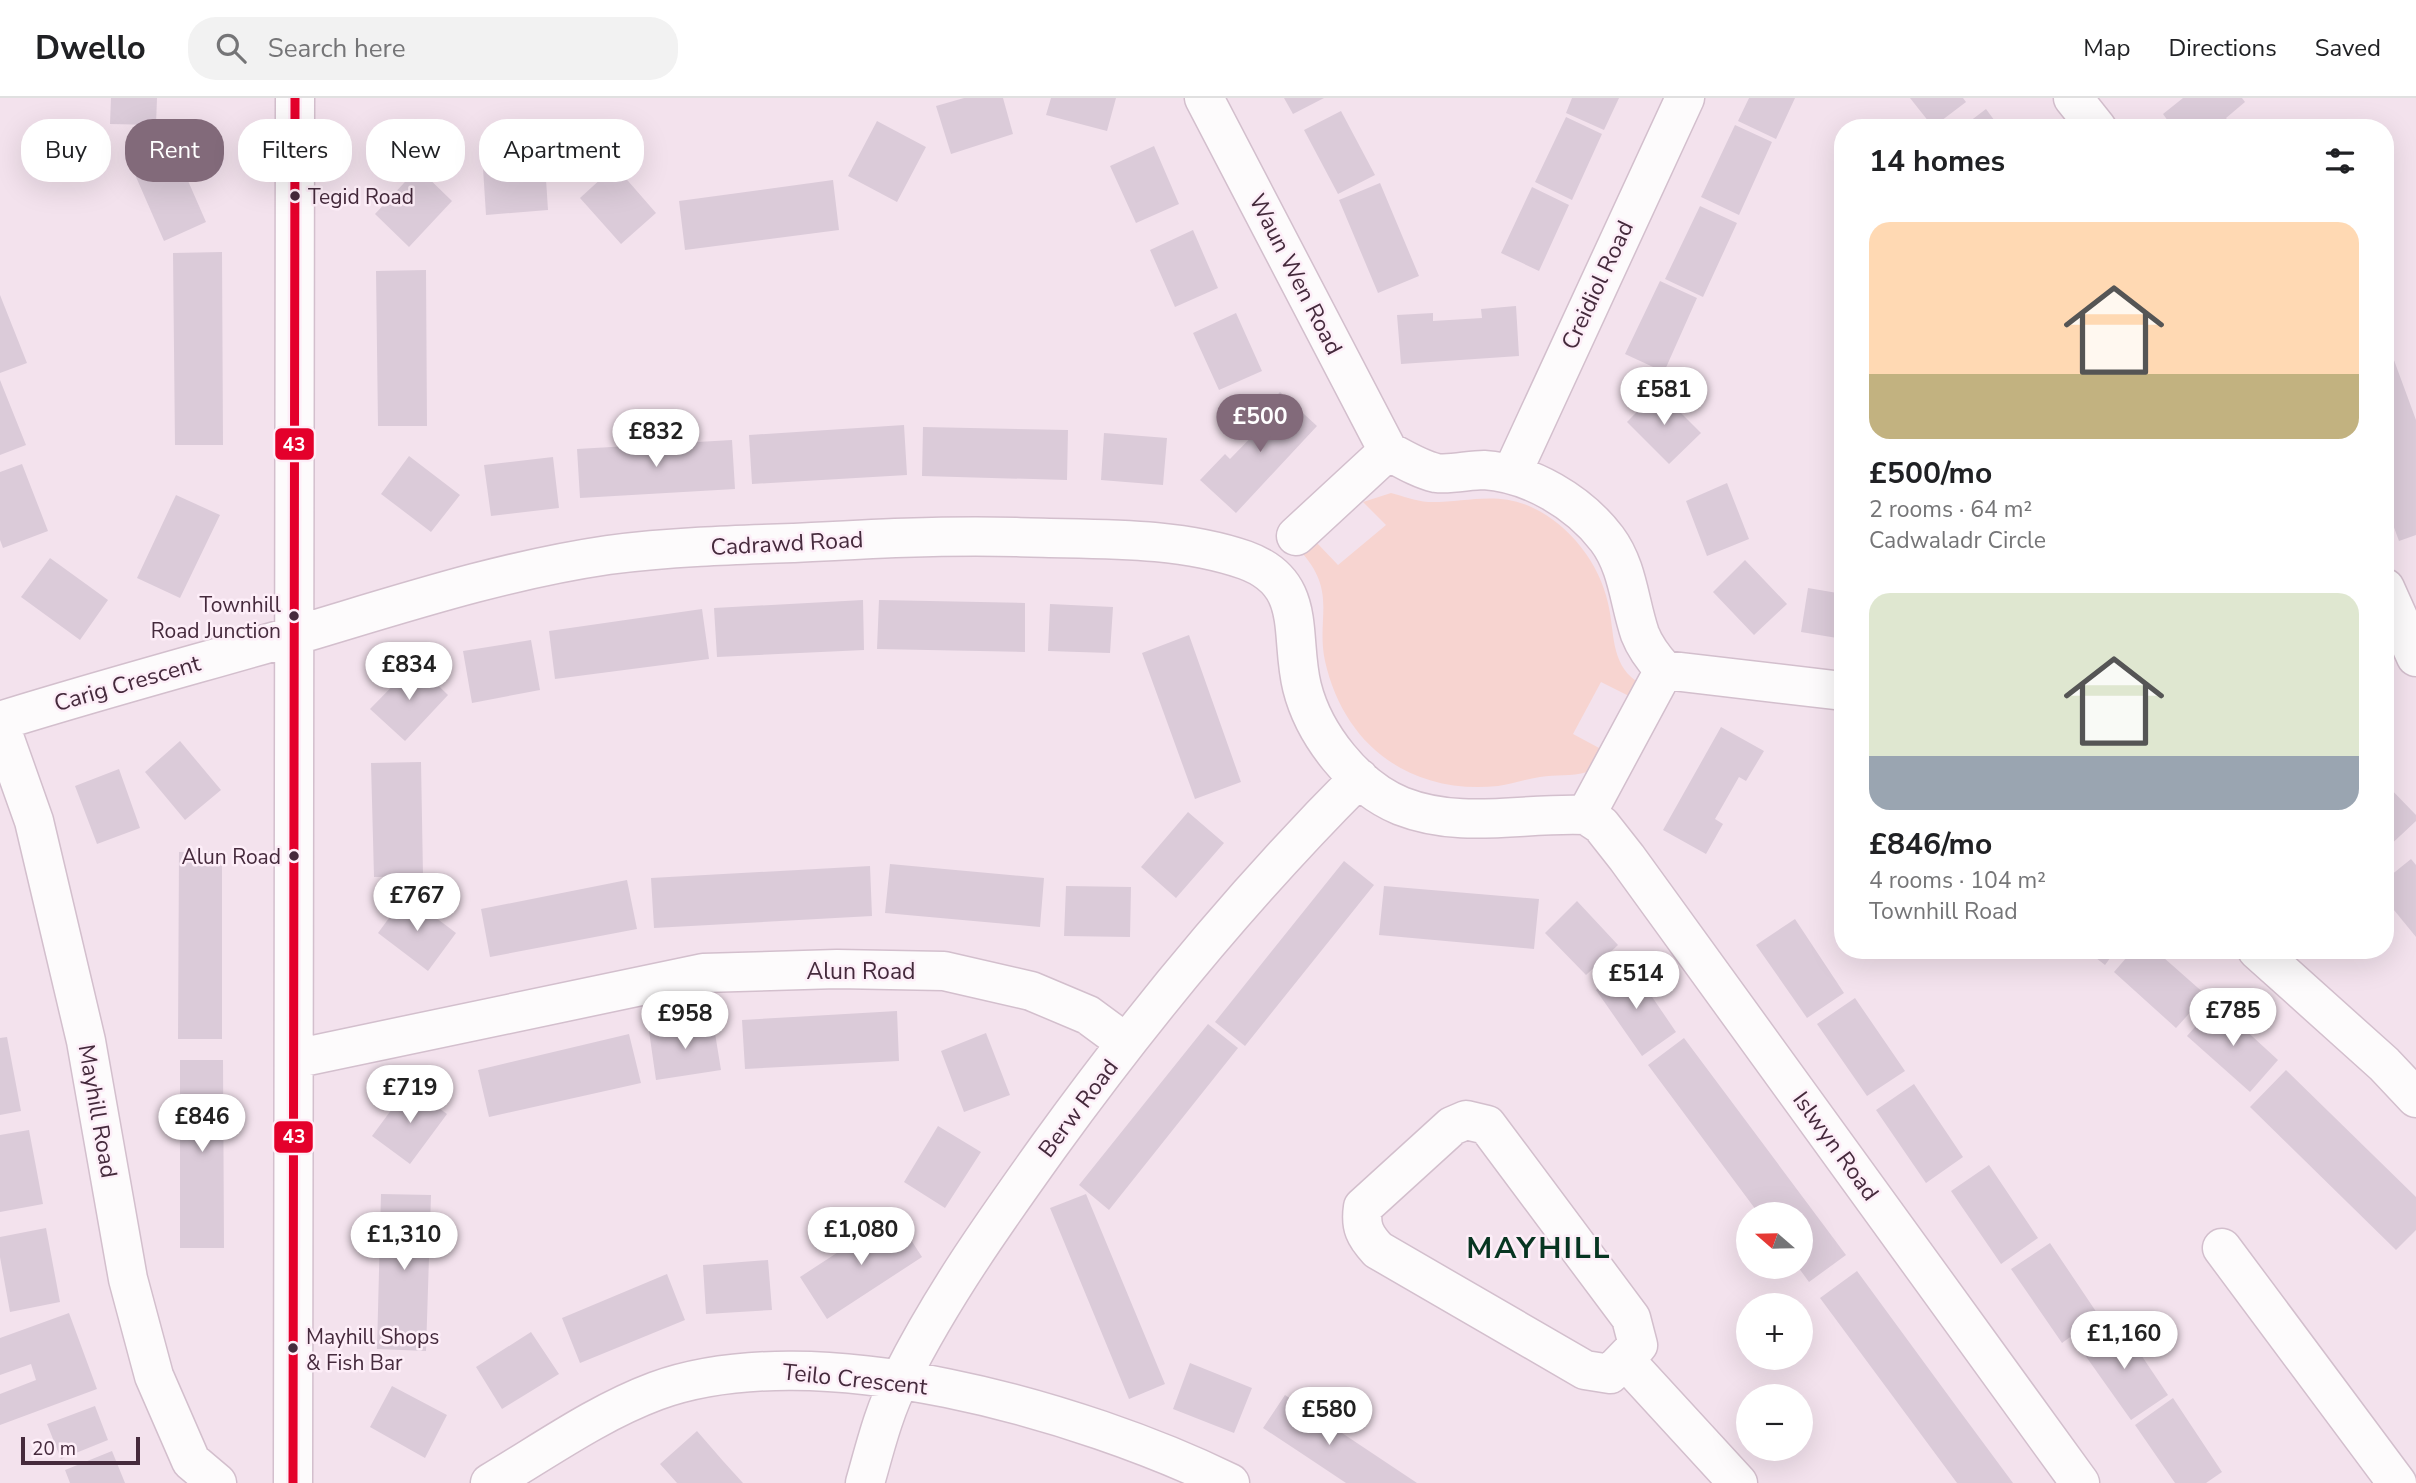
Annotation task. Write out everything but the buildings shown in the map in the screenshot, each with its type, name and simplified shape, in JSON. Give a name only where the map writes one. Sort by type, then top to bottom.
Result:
[{"type":"street","points":[[293,1483],[295,98]]},
{"type":"street","name":"Waun Wen Road","points":[[1204,98],[1388,450]]},
{"type":"street","name":"Creidiol Road","points":[[1512,473],[1685,98]]},
{"type":"street","points":[[1296,536],[1388,450],[1424,469],[1440,474],[1483,470],[1512,473],[1554,493],[1583,513],[1607,539],[1623,567],[1641,636],[1664,670],[1834,690]]},
{"type":"street","name":"Cadrawd Road","points":[[295,635],[464,585],[607,555],[714,546],[951,536],[1146,541],[1244,560],[1281,582],[1297,624],[1301,685],[1311,714],[1332,746],[1359,778]]},
{"type":"street","points":[[2394,608],[2416,657]]},
{"type":"street","name":"Carig Crescent","points":[[0,723],[295,635]]},
{"type":"street","points":[[1359,778],[1380,795],[1403,806],[1466,821],[1553,814],[1586,815],[1664,670]]},
{"type":"street","name":"Mayhill Road","points":[[0,723],[34,821],[86,1041],[128,1279],[154,1376],[191,1461],[217,1483]]},
{"type":"street","name":"Berw Road","points":[[864,1483],[900,1380],[943,1302],[1011,1199],[1126,1043],[1288,850],[1359,778]]},
{"type":"street","name":"Islwyn Road","points":[[1586,815],[1601,825],[1627,858],[2080,1483]]},
{"type":"street","points":[[2268,959],[2384,1064],[2416,1098]]},
{"type":"street","name":"Alun Road","points":[[294,1059],[703,973],[837,969],[944,971],[1031,991],[1088,1015],[1126,1043]]},
{"type":"street","points":[[1466,1120],[1487,1125],[1631,1318],[1638,1345],[1625,1360],[1610,1374],[1585,1370],[1378,1250],[1366,1237],[1360,1222],[1363,1207],[1452,1126],[1466,1120]]},
{"type":"street","points":[[2222,1248],[2397,1483]]},
{"type":"street","points":[[1625,1360],[1738,1483]]},
{"type":"street","name":"Teilo Crescent","points":[[490,1483],[592,1421],[656,1391],[720,1373],[794,1370],[900,1380],[1038,1410],[1198,1468],[1230,1483]]},
{"type":"shaded area","points":[[1391,493],[1428,502],[1491,498],[1516,502],[1543,513],[1569,533],[1580,546],[1604,588],[1618,656],[1636,681],[1629,696],[1601,682],[1573,734],[1601,749],[1587,772],[1540,777],[1498,786],[1466,787],[1437,782],[1410,773],[1386,759],[1365,740],[1348,718],[1334,691],[1325,661],[1323,594],[1320,582],[1303,554],[1317,543],[1338,565],[1386,525],[1363,502]]},
{"type":"transit line","name":"43","points":[[293,1483],[295,98]]},
{"type":"place","name":"Tegid Road","points":[[295,196]]},
{"type":"place","name":"Townhill Road Junction","points":[[294,616]]},
{"type":"place","name":"Alun Road","points":[[294,856]]},
{"type":"place","name":"Mayhill Shops & Fish Bar","points":[[293,1348]]},
{"type":"district","name":"MAYHILL","points":[[1539,1248]]}]
